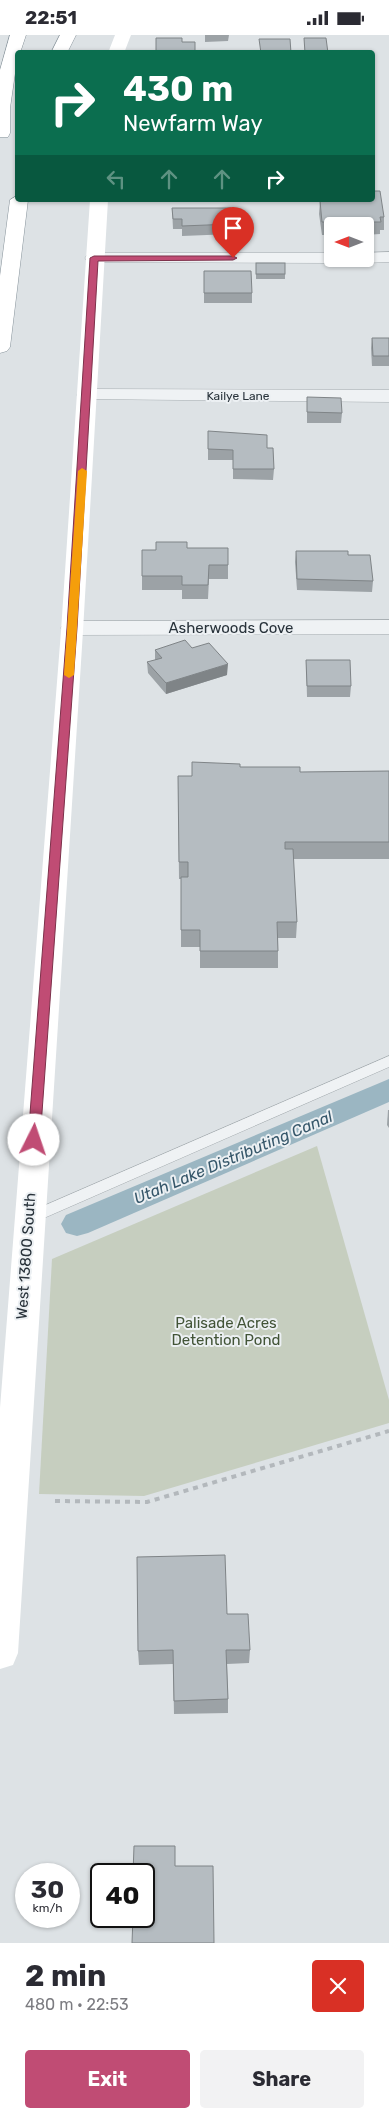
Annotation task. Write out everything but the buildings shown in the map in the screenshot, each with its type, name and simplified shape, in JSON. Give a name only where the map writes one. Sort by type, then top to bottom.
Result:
[{"type":"main road","points":[[1,139],[4,83],[18,35]]},
{"type":"main road","points":[[25,50],[32,35]]},
{"type":"main road","points":[[54,50],[58,35]]},
{"type":"main road","points":[[60,50],[68,35]]},
{"type":"main road","points":[[117,50],[123,35]]},
{"type":"main road","points":[[1,139],[15,80]]},
{"type":"main road","points":[[0,347],[19,202]]},
{"type":"main road","name":"West 13800 South","points":[[0,1653],[28,1219],[72,628],[99,202]]},
{"type":"street","points":[[374,257],[389,257]]},
{"type":"street","points":[[94,258],[324,258]]},
{"type":"street","name":"Kailye Lane","points":[[87,395],[389,396]]},
{"type":"street","name":"Asherwoods Cove","points":[[72,628],[389,627]]},
{"type":"lane","points":[[28,1219],[389,1061]]},
{"type":"path","points":[[56,1501],[147,1502],[389,1431]]},
{"type":"green space","name":"Palisade Acres Detention Pond","points":[[317,1146],[389,1400],[389,1423],[144,1496],[39,1494],[52,1259]]},
{"type":"waterway","name":"Utah Lake Distributing Canal","points":[[77,1224],[389,1090]]},
{"type":"slow traffic","points":[[69,675],[82,471]]},
{"type":"route","points":[[34,1140],[72,628],[94,258],[233,258]]}]
